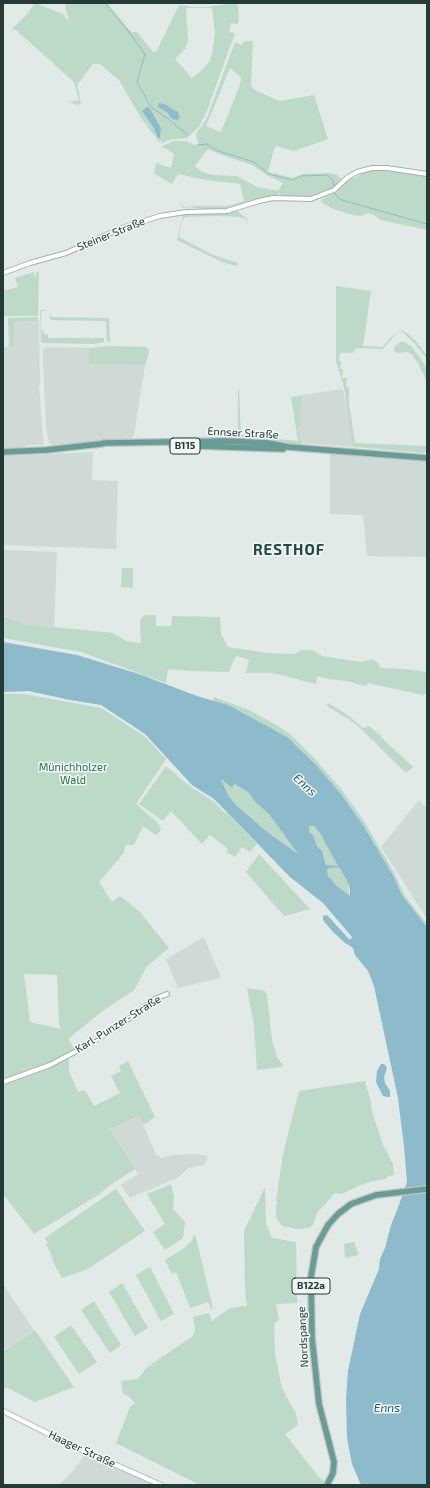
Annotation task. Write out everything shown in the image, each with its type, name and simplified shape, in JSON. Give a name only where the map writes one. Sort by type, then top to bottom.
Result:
[{"type":"main road","name":"Ennser Straße","points":[[3,452],[46,450],[105,443],[227,441],[268,443],[288,447],[427,458]]},
{"type":"main road","name":"Nordspange","points":[[327,1485],[333,1473],[334,1462],[319,1404],[315,1375],[311,1277],[316,1247],[324,1232],[338,1214],[360,1200],[386,1193],[427,1189]]},
{"type":"main road","name":"Haager Straße","points":[[3,1411],[69,1444],[161,1485]]},
{"type":"street","name":"Steiner Straße","points":[[3,273],[30,263],[66,253],[122,228],[153,218],[186,212],[227,211],[273,198],[315,198],[330,193],[353,174],[367,169],[379,168],[427,174]]},
{"type":"street","name":"Karl-Punzer-Straße","points":[[3,1082],[44,1067],[86,1046],[115,1028],[151,1002],[167,994]]},
{"type":"shaded area","points":[[39,321],[39,387],[44,445],[28,445],[18,448],[3,449],[3,347],[14,347],[13,322]]},
{"type":"shaded area","points":[[46,347],[89,348],[89,364],[145,365],[134,435],[132,438],[55,445],[49,443],[46,429],[43,363],[43,350]]},
{"type":"shaded area","points":[[343,389],[354,447],[303,443],[298,429],[302,426],[300,418],[303,395]]},
{"type":"shaded area","points":[[93,452],[92,480],[118,481],[116,549],[3,545],[3,456]]},
{"type":"shaded area","points":[[330,454],[427,462],[427,557],[367,556],[363,515],[330,514]]},
{"type":"shaded area","points":[[3,550],[57,552],[54,627],[24,624],[3,617]]},
{"type":"shaded area","points":[[419,800],[427,808],[427,919],[381,847]]},
{"type":"shaded area","points":[[204,937],[221,978],[178,988],[166,959]]},
{"type":"shaded area","points":[[139,1116],[156,1154],[161,1158],[173,1155],[195,1154],[208,1156],[204,1165],[188,1168],[179,1177],[130,1198],[121,1185],[138,1174],[110,1129]]},
{"type":"shaded area","points":[[3,1284],[34,1330],[3,1352]]},
{"type":"shaded area","points":[[85,1455],[156,1485],[59,1485],[73,1471]]},
{"type":"green space","points":[[35,3],[63,14],[67,20],[69,19],[65,7],[66,3],[107,3],[131,32],[137,32],[154,53],[157,50],[179,5],[207,7],[236,3],[238,6],[239,17],[238,24],[231,23],[229,32],[235,33],[208,108],[199,127],[187,138],[168,140],[161,144],[161,140],[159,142],[141,118],[119,80],[100,64],[93,64],[78,84],[77,83],[81,104],[77,105],[69,102],[79,100],[74,82],[16,30],[12,29],[27,14]],"holes":[[[186,8],[212,8],[215,33],[212,55],[209,62],[192,78],[175,59],[185,49],[188,41]],[[149,107],[161,128],[157,137],[153,127],[142,111]]]},
{"type":"green space","points":[[246,41],[253,41],[251,86],[255,90],[279,101],[314,95],[328,139],[294,151],[275,146],[268,172],[293,178],[303,174],[330,173],[337,175],[342,180],[328,191],[309,197],[281,196],[279,193],[278,196],[264,197],[226,209],[183,208],[181,199],[183,207],[228,206],[244,201],[240,184],[206,180],[178,174],[172,184],[155,174],[154,171],[157,162],[171,168],[174,154],[165,148],[161,148],[164,145],[174,141],[185,141],[195,145],[198,144],[196,133],[208,115],[235,42],[240,45]],"holes":[[[230,68],[241,77],[240,85],[220,132],[206,126]],[[208,149],[252,165],[283,183],[278,191],[257,187],[237,176],[214,175],[202,172],[195,166]]]},
{"type":"green space","points":[[380,170],[427,176],[427,230],[381,220],[368,213],[361,216],[353,215],[333,209],[321,202],[322,199],[337,192],[343,184],[353,177],[354,178],[368,171]]},
{"type":"green space","points":[[237,211],[247,219],[246,225],[246,219],[238,217],[186,217],[182,222],[179,237],[213,255],[238,263],[237,266],[222,262],[177,240],[183,216],[185,214],[224,214]]},
{"type":"green space","points":[[34,272],[34,277],[36,276],[36,272],[39,272],[38,316],[4,316],[3,318],[3,291],[18,287],[15,278]]},
{"type":"green space","points":[[336,286],[371,291],[363,346],[383,347],[392,336],[398,332],[383,349],[358,348],[355,349],[353,353],[340,353],[340,369],[343,369],[342,378],[347,378],[346,386],[349,387],[349,403],[355,443],[427,446],[427,450],[424,453],[354,447],[351,437],[344,387],[336,361]]},
{"type":"green space","points":[[40,310],[46,310],[41,311],[41,330],[43,330],[43,333],[48,335],[48,338],[104,338],[104,342],[93,344],[41,343]]},
{"type":"green space","points":[[50,310],[51,317],[109,318],[110,342],[107,341],[106,321],[50,320]]},
{"type":"green space","points":[[37,317],[39,321],[14,322],[14,347],[9,347],[8,318]]},
{"type":"green space","points":[[404,331],[416,341],[427,356],[427,359],[403,332],[399,332]]},
{"type":"green space","points":[[402,341],[411,346],[421,359],[427,369],[427,382],[418,363],[411,354],[408,352],[397,353],[394,351],[394,347]]},
{"type":"green space","points":[[109,346],[146,347],[149,350],[149,353],[145,365],[89,364],[89,348]]},
{"type":"green space","points":[[238,389],[241,435],[298,441],[291,397],[303,395],[300,418],[302,426],[298,429],[303,446],[246,440],[246,438],[238,435]]},
{"type":"green space","points":[[122,568],[133,568],[133,588],[121,587]]},
{"type":"green space","points":[[144,615],[156,615],[156,626],[171,626],[172,616],[220,617],[221,634],[228,647],[267,653],[295,654],[301,650],[312,650],[322,656],[361,662],[373,659],[381,668],[427,672],[427,693],[423,695],[368,683],[365,686],[347,681],[317,676],[316,684],[273,673],[246,673],[249,660],[237,656],[234,659],[229,672],[168,669],[166,683],[81,652],[3,638],[3,617],[5,617],[24,624],[113,633],[126,641],[140,643],[140,620]]},
{"type":"green space","name":"Münichholzer Wald","points":[[3,694],[24,694],[101,708],[144,736],[166,759],[136,804],[158,823],[161,830],[156,835],[143,826],[134,845],[126,845],[123,854],[99,882],[112,902],[120,896],[139,911],[169,948],[147,966],[134,990],[104,1010],[68,1039],[75,1050],[66,1055],[69,1060],[69,1071],[78,1092],[85,1090],[94,1106],[120,1093],[111,1076],[121,1071],[119,1066],[128,1061],[155,1117],[143,1125],[139,1116],[110,1129],[135,1169],[98,1195],[34,1234],[3,1194]],"holes":[[[24,974],[57,975],[59,1023],[61,1029],[30,1022]]]},
{"type":"green space","points":[[214,697],[249,710],[278,726],[290,734],[315,759],[342,790],[364,821],[395,874],[405,896],[427,924],[427,927],[402,895],[393,875],[363,825],[341,794],[316,765],[228,705],[213,701]]},
{"type":"green space","points":[[328,703],[349,716],[363,728],[369,726],[381,735],[382,738],[413,767],[406,773],[358,726],[327,706]]},
{"type":"green space","points":[[166,766],[191,787],[213,801],[226,814],[227,813],[257,844],[250,852],[242,847],[235,857],[226,852],[228,849],[210,835],[202,844],[171,811],[163,821],[139,804]]},
{"type":"green space","points":[[221,779],[232,787],[233,784],[248,792],[256,803],[269,814],[299,855],[266,831],[236,805],[228,795]]},
{"type":"green space","points":[[309,826],[314,826],[320,833],[339,866],[326,865],[322,851],[317,846],[313,835],[309,832]]},
{"type":"green space","points":[[259,854],[310,909],[284,916],[246,872]]},
{"type":"green space","points":[[339,867],[348,883],[350,896],[338,887],[328,876],[327,870],[329,868]]},
{"type":"green space","points":[[247,988],[265,991],[267,995],[272,1040],[277,1057],[282,1064],[282,1067],[257,1070],[254,1026]]},
{"type":"green space","points":[[365,1081],[371,1102],[371,1108],[383,1145],[393,1164],[394,1175],[386,1177],[386,1179],[360,1185],[342,1194],[335,1193],[317,1213],[313,1225],[309,1228],[297,1229],[282,1226],[276,1217],[276,1205],[278,1204],[276,1201],[283,1154],[299,1091]]},
{"type":"green space","points":[[171,1184],[174,1197],[173,1209],[185,1222],[183,1238],[165,1250],[153,1232],[165,1224],[147,1194]]},
{"type":"green space","points":[[265,1187],[266,1224],[272,1238],[296,1242],[297,1303],[276,1304],[279,1320],[274,1323],[275,1354],[282,1388],[296,1414],[298,1425],[285,1434],[318,1476],[329,1485],[200,1485],[116,1443],[130,1407],[135,1403],[128,1396],[123,1394],[121,1381],[138,1379],[146,1368],[193,1336],[195,1329],[193,1317],[209,1313],[212,1321],[230,1308],[247,1306],[245,1290],[244,1231]]},
{"type":"green space","points":[[116,1189],[145,1231],[86,1270],[62,1278],[54,1264],[45,1238]]},
{"type":"green space","points":[[195,1234],[213,1308],[211,1309],[208,1302],[190,1308],[176,1272],[172,1274],[165,1260],[183,1249],[191,1242]]},
{"type":"green space","points":[[354,1242],[359,1255],[345,1258],[344,1244]]},
{"type":"green space","points":[[150,1267],[174,1314],[161,1321],[136,1275]]},
{"type":"green space","points":[[122,1283],[148,1328],[135,1336],[109,1292]]},
{"type":"green space","points":[[94,1301],[121,1345],[110,1353],[81,1310]]},
{"type":"green space","points":[[71,1325],[97,1362],[79,1374],[54,1337]]},
{"type":"green space","points":[[35,1330],[74,1387],[35,1402],[6,1387],[3,1390],[3,1352]]},
{"type":"water","points":[[159,103],[167,105],[178,112],[180,118],[177,120],[172,119],[168,113],[158,107]]},
{"type":"water","points":[[149,107],[161,128],[160,137],[158,138],[153,127],[142,111]]},
{"type":"water","name":"Enns","points":[[3,642],[77,655],[139,674],[197,696],[228,705],[287,737],[316,765],[341,794],[363,825],[393,875],[402,895],[427,927],[427,1485],[361,1485],[352,1464],[347,1438],[346,1400],[348,1371],[360,1314],[379,1269],[380,1259],[407,1182],[398,1098],[374,986],[368,971],[355,955],[353,948],[333,932],[323,920],[323,916],[327,915],[349,939],[352,937],[323,903],[290,877],[214,799],[192,785],[145,734],[101,705],[29,691],[3,692]],"holes":[[[221,779],[232,788],[234,784],[248,792],[256,803],[269,814],[298,854],[266,831],[236,805],[228,795]],[[309,826],[314,826],[320,833],[338,866],[326,865],[322,851],[317,846],[313,835],[309,832]],[[339,867],[348,883],[350,896],[338,887],[328,876],[327,870],[329,868]]]},
{"type":"water","points":[[381,1064],[384,1064],[387,1068],[384,1077],[385,1083],[390,1091],[390,1097],[383,1096],[376,1082],[377,1071]]},
{"type":"waterway","points":[[105,3],[145,54],[137,82],[151,107],[188,135]]},
{"type":"waterway","points":[[198,145],[207,144],[218,151],[254,162],[269,174],[293,180],[301,176],[327,175],[333,180],[334,187]]},
{"type":"waterway","points":[[334,193],[340,199],[345,201],[427,224]]},
{"type":"district","name":"RESTHOF","points":[[289,550]]}]
